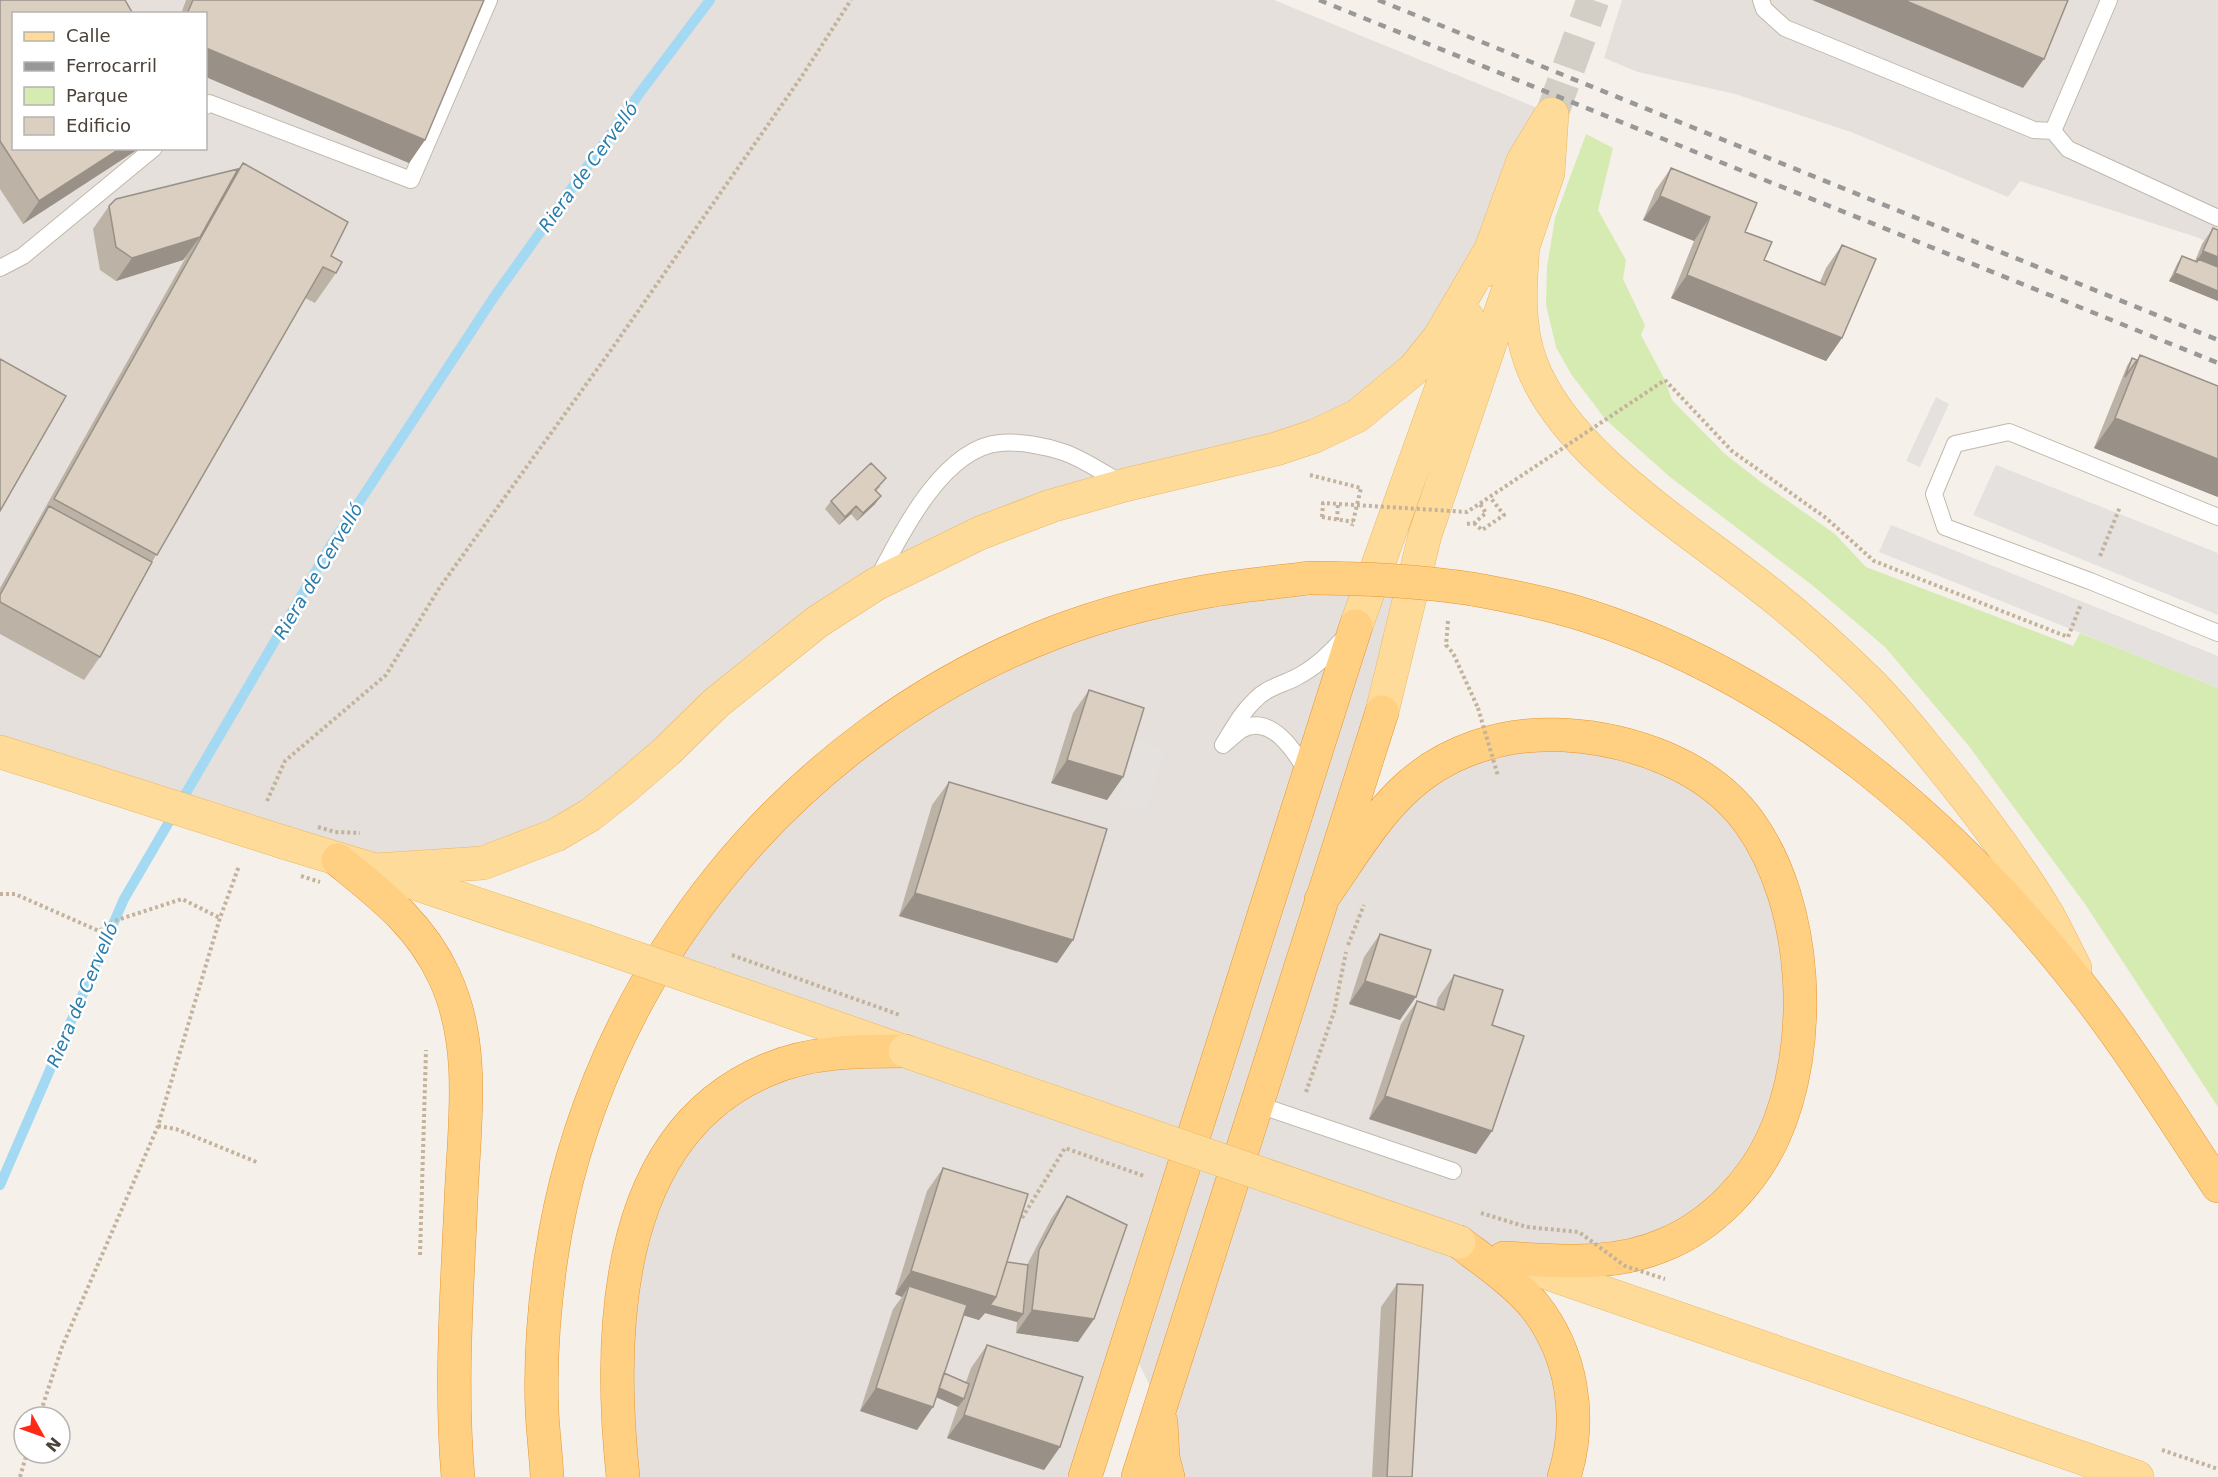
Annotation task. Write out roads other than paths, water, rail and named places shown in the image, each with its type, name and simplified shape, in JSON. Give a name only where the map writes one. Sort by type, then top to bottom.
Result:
[{"type":"highway","points":[[548,1477],[542,1409],[544,1332],[551,1257],[567,1181],[590,1107],[618,1039],[668,947],[697,905],[744,846],[796,794],[857,743],[921,700],[987,662],[1056,632],[1128,609],[1204,591],[1308,578],[1355,578],[1430,583],[1507,595],[1588,616],[1644,637],[1717,671],[1781,707],[1895,793],[1948,840],[1998,891],[2090,999],[2218,1186]]},
{"type":"highway","points":[[1085,1477],[1356,626]]},
{"type":"highway","points":[[1138,1477],[1382,712]]},
{"type":"highway","points":[[1322,900],[1372,826],[1403,791],[1438,764],[1472,747],[1504,738],[1541,734],[1617,741],[1657,753],[1691,771],[1724,795],[1748,821],[1769,854],[1792,924],[1800,997],[1797,1049],[1788,1098],[1773,1138],[1753,1173],[1700,1225],[1667,1244],[1615,1259],[1578,1262],[1504,1258]]},
{"type":"highway","points":[[329,876],[386,898],[409,921],[427,944],[448,986],[456,1005],[463,1036],[464,1125],[455,1329],[458,1477]]},
{"type":"highway","points":[[623,1477],[616,1386],[625,1276],[633,1236],[645,1200],[660,1169],[681,1137],[704,1111],[731,1089],[767,1070],[798,1059],[850,1052],[905,1051]]},
{"type":"highway","points":[[1459,1242],[1503,1275],[1531,1303],[1549,1326],[1570,1384],[1574,1420],[1571,1457],[1564,1477]]},
{"type":"highway","points":[[1160,1406],[1163,1458],[1167,1477]]},
{"type":"main road","points":[[1356,626],[1523,161],[1552,114],[1548,173],[1425,535],[1382,712]]},
{"type":"main road","points":[[1523,246],[1521,277],[1523,335],[1531,363],[1560,414],[1585,443],[1630,486],[1785,606],[1891,705],[2006,851],[2050,918],[2090,999]]},
{"type":"main road","points":[[0,752],[286,843],[329,876],[375,870],[483,864],[556,835],[590,815],[623,789],[766,661],[817,622],[876,584],[980,533],[1051,507],[1125,485],[1276,449],[1315,436],[1357,416],[1414,369],[1439,338],[1490,251]]},
{"type":"main road","points":[[375,870],[584,940],[2138,1477]]},
{"type":"lane","points":[[207,105],[209,103],[411,180],[489,0]]},
{"type":"lane","points":[[1761,0],[1764,9],[1785,28],[2034,130],[2053,130]]},
{"type":"lane","points":[[2053,130],[2109,0]]},
{"type":"lane","points":[[2053,130],[2068,149],[2218,218]]},
{"type":"lane","points":[[0,268],[23,256],[152,150]]},
{"type":"lane","points":[[2218,517],[2009,432],[1955,444],[1934,494],[1945,527],[2090,581],[2218,633]]},
{"type":"lane","points":[[876,584],[905,526],[931,490],[957,462],[980,449],[1000,443],[1033,445],[1065,452],[1125,485]]},
{"type":"lane","points":[[1309,775],[1289,744],[1267,728],[1254,726],[1242,729],[1223,745],[1242,714],[1256,699],[1272,687],[1296,677],[1324,659],[1356,626]]},
{"type":"lane","points":[[1256,1104],[1453,1171]]},
{"type":"waterway","name":"Riera de Cervelló","points":[[0,1185],[124,899],[331,545],[494,297],[642,90],[710,0]]},
{"type":"tunnel","points":[[1552,114],[1593,0]]},
{"type":"railway","points":[[1319,0],[2218,363]]},
{"type":"railway","points":[[1378,0],[2218,340]]}]
